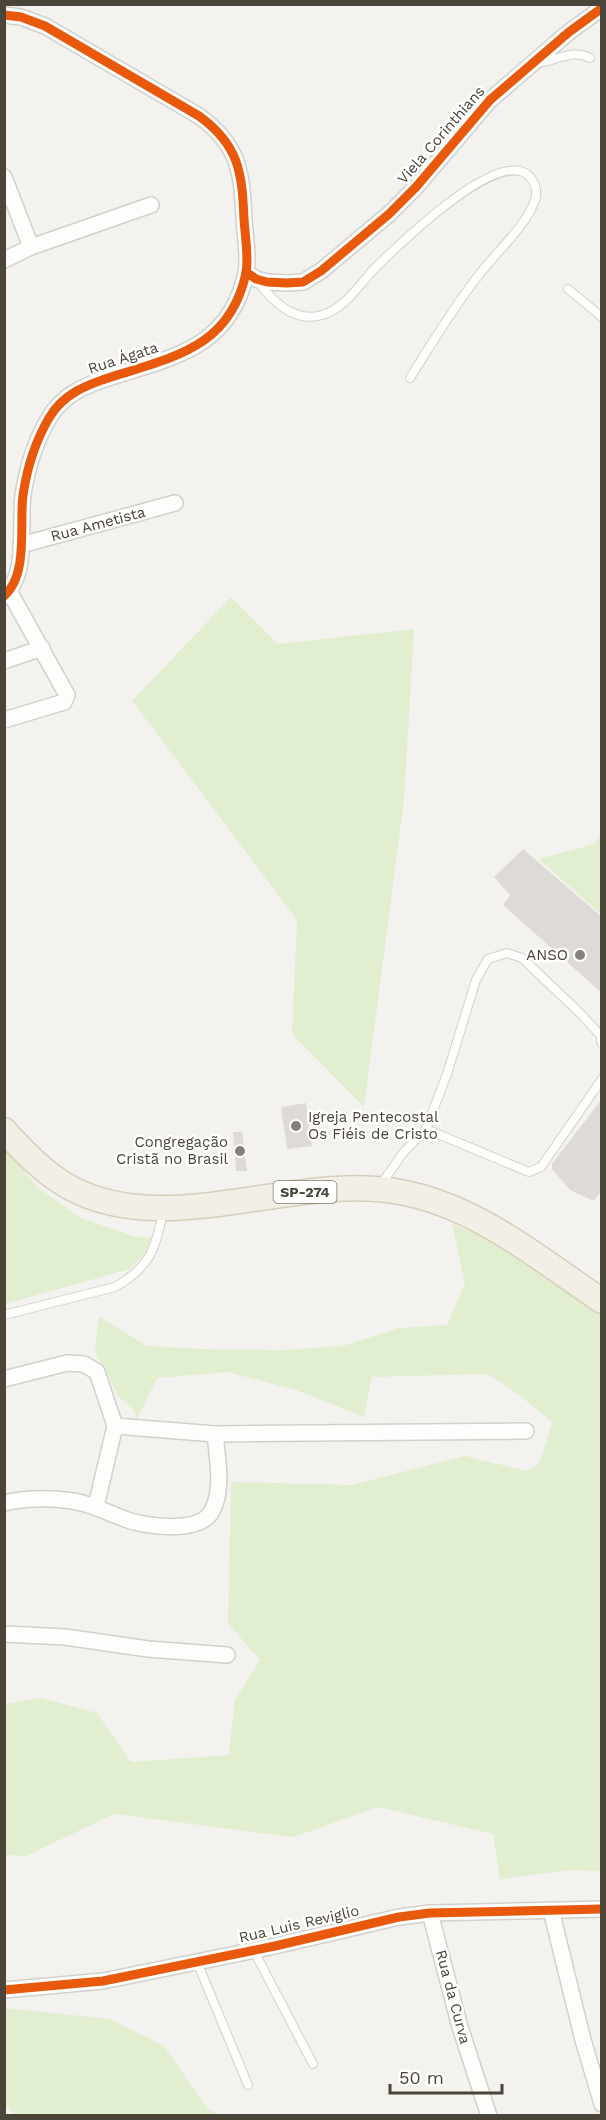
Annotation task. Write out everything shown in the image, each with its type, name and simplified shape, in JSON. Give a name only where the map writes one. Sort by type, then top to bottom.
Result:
[{"type":"main road","name":"SP-274","points":[[4,1130],[25,1153],[68,1187],[98,1199],[130,1206],[164,1208],[216,1204],[316,1190],[363,1188],[399,1191],[436,1201],[479,1220],[525,1247],[602,1301]]},
{"type":"street","name":"Viela Corinthians","points":[[251,275],[277,283],[303,282],[330,264],[389,214],[416,187],[490,100],[569,32],[602,8]]},
{"type":"street","points":[[4,15],[21,17],[45,26],[212,125],[223,137],[240,168],[251,275]]},
{"type":"street","points":[[4,177],[32,247]]},
{"type":"street","points":[[4,260],[32,247],[151,205]]},
{"type":"street","name":"Rua Ágata","points":[[7,594],[19,567],[23,498],[29,465],[46,423],[65,397],[90,384],[172,358],[203,343],[222,325],[251,275]]},
{"type":"street","name":"Rua Ametista","points":[[21,545],[175,503]]},
{"type":"street","points":[[4,720],[64,702],[66,698],[66,690],[7,594]]},
{"type":"street","points":[[4,661],[42,648]]},
{"type":"street","points":[[4,1379],[67,1363],[84,1364],[97,1372],[115,1426],[96,1506]]},
{"type":"street","points":[[115,1426],[215,1434],[526,1431]]},
{"type":"street","points":[[4,1503],[45,1499],[72,1501],[96,1506],[127,1520],[154,1525],[176,1527],[197,1524],[212,1513],[217,1495],[219,1473],[215,1434]]},
{"type":"street","points":[[4,1634],[44,1635],[148,1649],[227,1655]]},
{"type":"street","name":"Rua Luis Reviglio","points":[[4,1990],[103,1981],[254,1951],[354,1926],[430,1913],[602,1909]]},
{"type":"street","points":[[551,1910],[602,2104]]},
{"type":"street","name":"Rua da Curva","points":[[430,1913],[460,2027],[489,2115]]},
{"type":"lane","points":[[532,63],[545,62],[569,54],[581,54],[590,58]]},
{"type":"lane","points":[[251,275],[268,296],[297,316],[310,318],[335,311],[378,265],[451,201],[473,185],[497,174],[511,171],[526,173],[535,183],[536,198],[524,219],[447,319],[410,378]]},
{"type":"lane","points":[[568,289],[602,317]]},
{"type":"lane","points":[[377,1190],[403,1153],[426,1129],[447,1074],[476,980],[488,959],[507,954],[522,958],[580,1013],[600,1035],[602,1044]]},
{"type":"lane","points":[[426,1129],[529,1172],[541,1167],[602,1079]]},
{"type":"lane","points":[[4,1315],[115,1287],[128,1279],[150,1259],[159,1234],[164,1208]]},
{"type":"lane","points":[[254,1951],[313,2064]]},
{"type":"lane","points":[[197,1962],[248,2085]]},
{"type":"green space","points":[[231,597],[278,644],[414,629],[404,800],[364,1107],[292,1034],[297,920],[132,701]]},
{"type":"green space","points":[[601,835],[601,914],[539,859],[594,844]]},
{"type":"green space","points":[[4,1144],[36,1186],[81,1218],[133,1236],[151,1238],[146,1252],[130,1269],[5,1304]]},
{"type":"green space","points":[[452,1224],[487,1238],[601,1313],[601,1871],[570,1870],[500,1879],[493,1834],[378,1807],[294,1837],[114,1814],[26,1856],[5,1855],[5,1704],[41,1698],[97,1713],[131,1762],[229,1755],[235,1700],[260,1660],[228,1623],[231,1482],[351,1485],[465,1456],[527,1471],[540,1462],[552,1422],[518,1394],[487,1374],[372,1377],[364,1417],[296,1390],[227,1372],[157,1378],[136,1421],[135,1411],[118,1396],[95,1352],[99,1316],[147,1346],[202,1349],[283,1350],[343,1346],[399,1328],[447,1325],[465,1283]]},
{"type":"green space","points":[[5,2008],[109,2019],[163,2045],[208,2109],[220,2115],[16,2115],[5,2104]]},
{"type":"building","name":"ANSO","points":[[523,849],[602,917],[602,993],[503,905],[510,895],[494,877]]},
{"type":"building","points":[[602,1099],[602,1190],[594,1201],[570,1190],[552,1169],[552,1164]]},
{"type":"building","name":"Igreja Pentecostal Os Fiéis de Cristo","points":[[306,1103],[312,1146],[287,1149],[281,1107]]},
{"type":"building","name":"Congregação Cristã no Brasil","points":[[233,1132],[242,1132],[247,1171],[236,1171]]},
{"type":"cycle path","points":[[246,272],[256,279],[267,282],[287,283],[303,282],[321,271],[389,214],[416,187],[490,100],[569,32],[602,8]]},
{"type":"cycle path","points":[[4,15],[21,17],[45,26],[199,116],[223,138],[236,161],[242,187],[247,260],[246,273],[238,298],[227,318],[213,334],[177,355],[84,387],[61,403],[49,418],[29,465],[23,495],[20,562],[12,587],[4,596]]},
{"type":"cycle path","points":[[4,1990],[103,1981],[275,1946],[399,1917],[430,1913],[602,1909]]},
{"type":"place","name":"ANSO","points":[[580,955]]},
{"type":"place","name":"Igreja Pentecostal Os Fiéis de Cristo","points":[[296,1126]]},
{"type":"place","name":"Congregação Cristã no Brasil","points":[[240,1151]]}]
